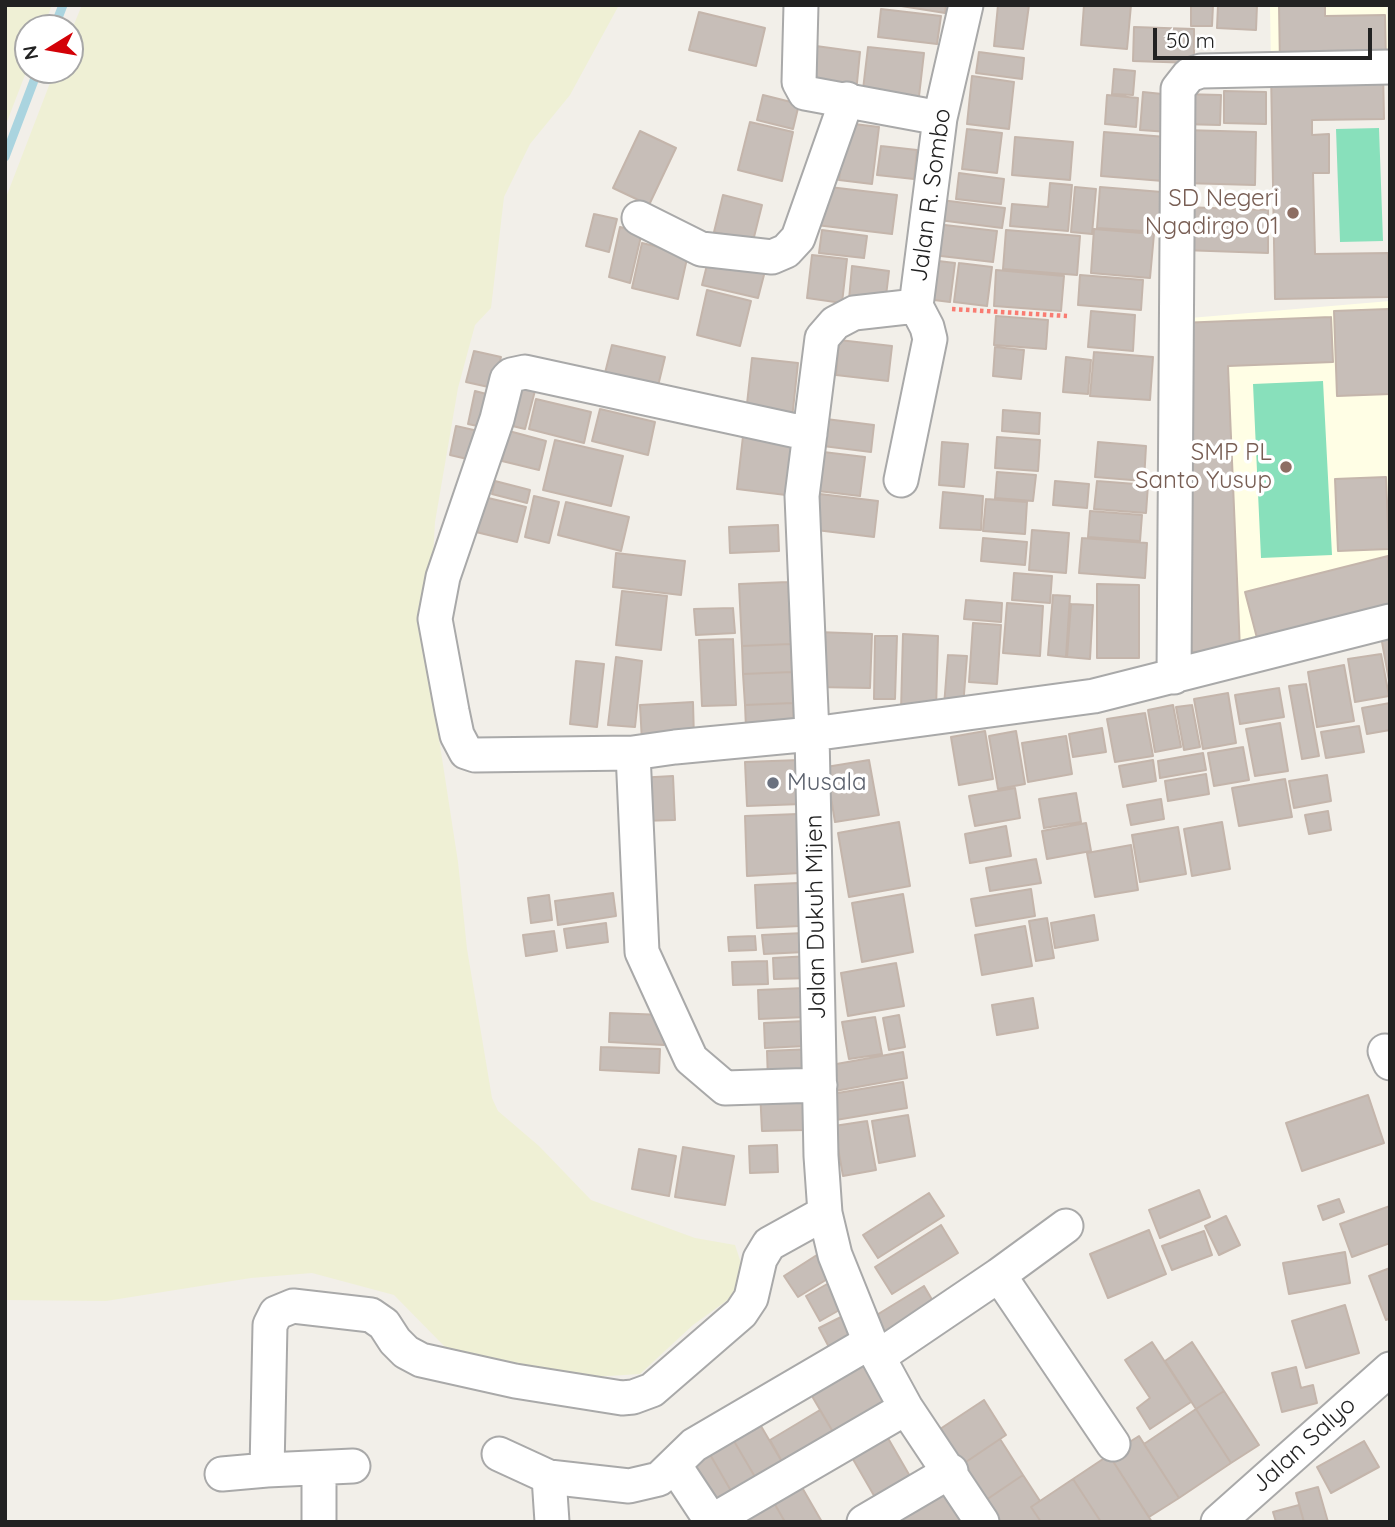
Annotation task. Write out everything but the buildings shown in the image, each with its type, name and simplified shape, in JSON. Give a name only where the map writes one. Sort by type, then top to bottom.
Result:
[{"type":"street","points":[[801,5],[799,82],[805,93],[940,118]]},
{"type":"street","name":"Jalan R. Sombo","points":[[812,734],[802,496],[822,338],[835,323],[854,313],[916,306],[940,118],[966,5]]},
{"type":"street","points":[[1174,677],[1178,89],[1189,75],[1201,71],[1390,67]]},
{"type":"street","points":[[639,218],[701,248],[772,257],[786,251],[798,238],[847,99]]},
{"type":"street","points":[[901,480],[930,339],[916,306]]},
{"type":"street","points":[[810,434],[525,372],[511,375],[507,379],[497,419],[443,577],[435,619],[457,735],[466,751],[475,755],[633,753],[812,734],[1094,696],[1390,621]]},
{"type":"street","name":"Jalan Dukuh Mijen","points":[[812,734],[821,1156],[825,1213],[835,1255],[874,1350],[906,1408],[951,1471],[982,1522]]},
{"type":"street","points":[[633,753],[642,952],[691,1059],[725,1088],[820,1085]]},
{"type":"street","points":[[267,1470],[270,1325],[276,1313],[293,1306],[371,1315],[384,1324],[406,1352],[421,1360],[515,1381],[622,1398],[633,1397],[652,1390],[741,1313],[751,1298],[761,1259],[769,1244],[825,1213]]},
{"type":"street","points":[[499,1454],[548,1477],[629,1486],[659,1479],[694,1445],[874,1350],[999,1275],[1066,1226]]},
{"type":"street","points":[[999,1275],[1113,1444]]},
{"type":"street","name":"Jalan Salyo","points":[[1218,1522],[1387,1382]]},
{"type":"street","points":[[675,1466],[712,1521],[906,1408]]},
{"type":"street","points":[[222,1474],[354,1466]]},
{"type":"street","points":[[319,1468],[319,1522]]},
{"type":"street","points":[[864,1522],[951,1471]]},
{"type":"street","points":[[548,1477],[552,1522]]},
{"type":"path","points":[[916,306],[1067,317]]},
{"type":"shaded area","points":[[5,5],[52,5],[48,14],[14,14],[14,84],[21,84],[5,127]]},
{"type":"shaded area","points":[[82,5],[619,5],[570,95],[530,144],[504,197],[491,308],[475,325],[458,388],[435,522],[427,661],[458,862],[467,949],[492,1098],[498,1111],[539,1146],[591,1200],[695,1238],[735,1245],[743,1269],[736,1294],[693,1325],[640,1374],[577,1378],[449,1351],[394,1295],[312,1273],[251,1278],[106,1301],[5,1300],[5,200],[50,84],[84,84],[84,14],[78,14]]},
{"type":"shaded area","points":[[1270,5],[1387,5],[1388,65],[1271,67]]},
{"type":"shaded area","name":"SMP PL Santo Yusup","points":[[1390,301],[1390,616],[1186,661],[1178,319]]},
{"type":"green space","points":[[1379,128],[1383,241],[1340,242],[1336,129]]},
{"type":"green space","points":[[1323,381],[1332,555],[1261,558],[1253,384]]},
{"type":"waterway","points":[[59,14],[63,5]]},
{"type":"waterway","points":[[5,157],[33,84]]},
{"type":"place","name":"SD Negeri Ngadirgo 01","points":[[1293,213]]},
{"type":"place","name":"SMP PL Santo Yusup","points":[[1286,467]]},
{"type":"place","name":"Musala","points":[[773,783]]}]
